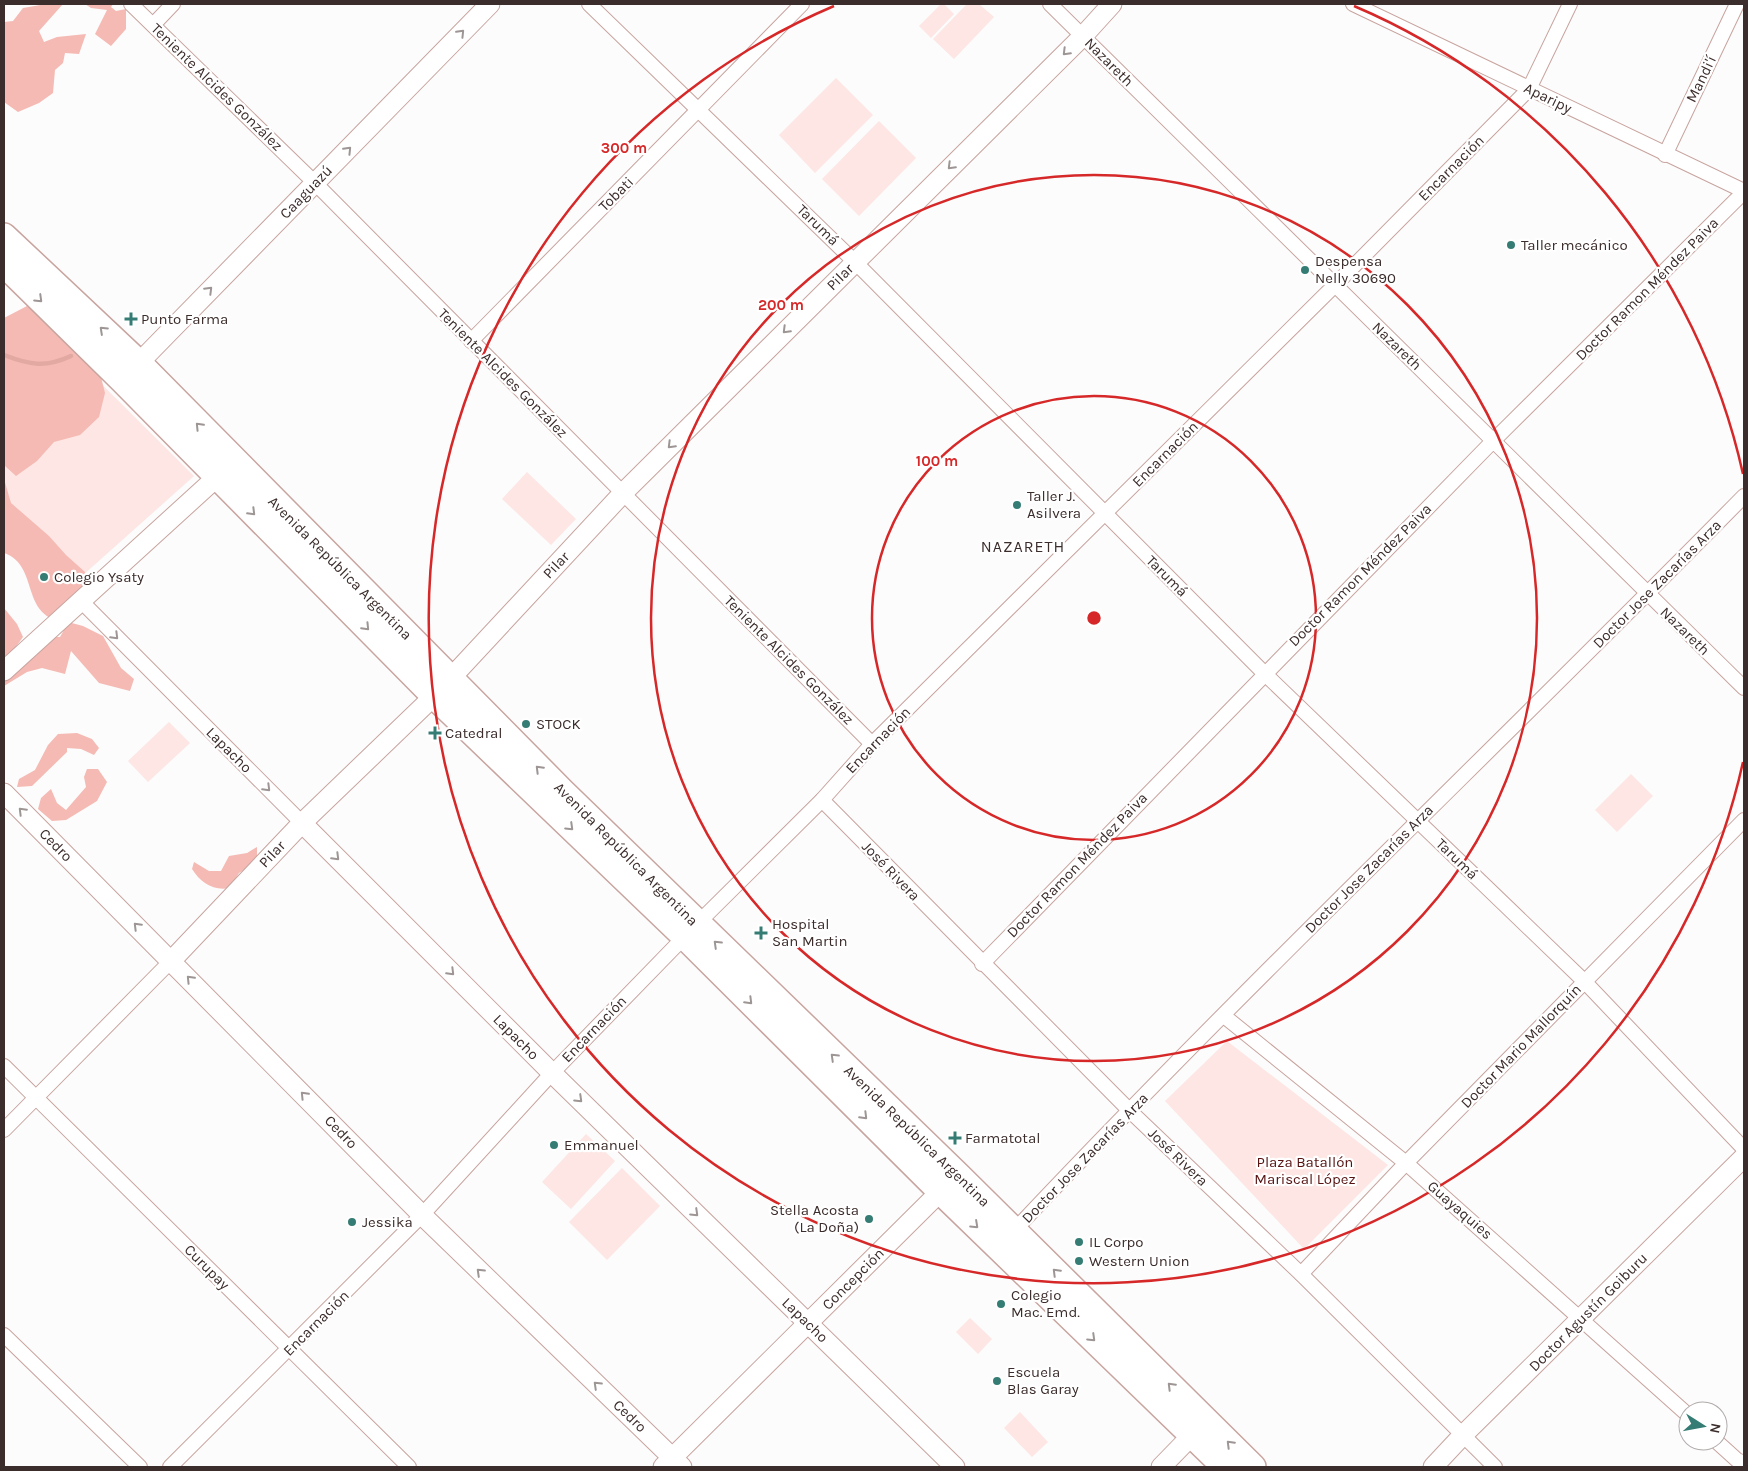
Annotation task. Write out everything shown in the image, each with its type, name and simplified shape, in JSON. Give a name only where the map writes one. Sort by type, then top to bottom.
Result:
[{"type":"highway","name":"Avenida República Argentina","points":[[4,236],[130,372],[442,687],[1199,1428],[1253,1467]]},
{"type":"highway","name":"Avenida República Argentina","points":[[4,264],[130,372],[217,477],[442,687]]},
{"type":"highway","name":"Avenida República Argentina","points":[[1199,1428],[1225,1467]]},
{"type":"street","name":"Teniente Alcides González","points":[[131,4],[315,183],[624,492],[872,744]]},
{"type":"street","points":[[153,24],[173,4]]},
{"type":"street","name":"Caaguazú","points":[[130,372],[490,4]]},
{"type":"street","name":"Tarumá","points":[[589,4],[856,262],[1104,514],[1264,673],[1584,981],[1744,1149]]},
{"type":"street","name":"Tobati","points":[[471,341],[802,4]]},
{"type":"street","name":"Nazareth","points":[[1050,4],[1744,688]]},
{"type":"street","name":"Pilar","points":[[4,1130],[172,960],[302,823],[442,687],[624,492],[1083,36],[1112,4]]},
{"type":"street","name":"Aparipy","points":[[1354,4],[1744,192]]},
{"type":"street","name":"Encarnación","points":[[170,1467],[422,1215],[552,1073],[691,930],[822,800],[872,744],[1334,286],[1529,89],[1570,4]]},
{"type":"street","name":"Mandi'í","points":[[1665,155],[1737,4]]},
{"type":"street","name":"Doctor Ramon Méndez Paiva","points":[[982,964],[1264,673],[1494,440],[1744,192]]},
{"type":"street","points":[[4,670],[217,477]]},
{"type":"street","name":"Doctor Jose Zacarías Arza","points":[[1007,1239],[1416,820],[1648,594],[1744,496]]},
{"type":"street","name":"Lapacho","points":[[81,601],[552,1073],[955,1467]]},
{"type":"street","name":"Cedro","points":[[4,793],[672,1464]]},
{"type":"street","name":"José Rivera","points":[[822,800],[1130,1112],[1300,1274],[1495,1467]]},
{"type":"street","name":"Doctor Mario Mallorquín","points":[[1300,1274],[1406,1163],[1744,820]]},
{"type":"street","name":"Guayaquies","points":[[1224,1016],[1406,1163],[1582,1318],[1678,1406]]},
{"type":"street","name":"Curupay","points":[[4,1066],[410,1467]]},
{"type":"street","name":"Doctor Agustín Goiburu","points":[[1433,1467],[1462,1436],[1744,1158]]},
{"type":"street","name":"Concepción","points":[[672,1464],[949,1183]]},
{"type":"street","points":[[4,1335],[140,1467]]},
{"type":"street","points":[[1161,1467],[1199,1428]]},
{"type":"street","points":[[1727,1451],[1737,1460],[1744,1463]]},
{"type":"green space","points":[[941,4],[944,4],[954,14],[931,38],[919,26]]},
{"type":"green space","points":[[967,4],[979,4],[994,17],[954,59],[933,39]]},
{"type":"green space","points":[[836,78],[873,115],[815,173],[779,135]]},
{"type":"green space","points":[[879,121],[916,158],[859,216],[822,179]]},
{"type":"green space","points":[[27,310],[194,476],[82,576],[4,503],[4,333]]},
{"type":"green space","points":[[527,472],[576,519],[551,545],[502,499]]},
{"type":"green space","points":[[169,722],[190,743],[148,782],[128,761]]},
{"type":"green space","points":[[1631,774],[1653,796],[1617,832],[1595,810]]},
{"type":"green space","name":"Plaza Batallón Mariscal López","points":[[1227,1041],[1388,1165],[1304,1249],[1165,1101]]},
{"type":"green space","points":[[586,1134],[615,1161],[571,1209],[542,1182]]},
{"type":"green space","points":[[622,1168],[660,1206],[607,1260],[569,1222]]},
{"type":"green space","points":[[970,1318],[992,1339],[978,1354],[956,1332]]},
{"type":"green space","points":[[1020,1412],[1048,1442],[1032,1457],[1004,1428]]},
{"type":"shaded area","points":[[46,4],[63,4],[39,31],[44,42],[57,37],[86,34],[79,54],[65,53],[63,63],[55,70],[53,93],[39,103],[18,112],[4,102],[4,22],[13,21],[23,8]]},
{"type":"shaded area","points":[[85,4],[113,4],[111,7],[116,11],[126,9],[126,29],[111,46],[95,34],[107,10],[91,8]]},
{"type":"shaded area","points":[[27,306],[46,316],[99,369],[105,393],[99,417],[80,435],[54,442],[37,461],[16,476],[4,465],[4,318]]},
{"type":"shaded area","points":[[4,479],[11,503],[49,536],[85,572],[85,579],[91,590],[68,622],[83,626],[103,636],[121,668],[134,679],[130,691],[99,683],[71,651],[65,674],[42,668],[27,672],[4,686],[4,666],[41,637],[60,637],[68,623],[52,619],[42,612],[23,569],[15,560],[4,553]]},
{"type":"shaded area","points":[[4,608],[17,624],[23,637],[4,663]]},
{"type":"shaded area","points":[[77,733],[92,739],[99,748],[94,755],[81,749],[67,748],[67,752],[32,786],[17,787],[19,779],[35,770],[48,745],[58,734]]},
{"type":"shaded area","points":[[87,769],[98,769],[107,782],[97,801],[66,820],[52,821],[38,809],[41,798],[51,789],[57,803],[66,810],[86,787],[84,777]]},
{"type":"shaded area","points":[[257,847],[257,862],[239,873],[230,888],[224,889],[208,885],[192,869],[194,862],[209,871],[221,871],[229,856],[247,853]]},
{"type":"waterway","points":[[4,355],[38,364],[62,360],[71,356]]},
{"type":"place","name":"Taller mecánico","points":[[1511,245]]},
{"type":"place","name":"Despensa Nelly 30690","points":[[1305,270]]},
{"type":"place","name":"Punto Farma","points":[[131,319]]},
{"type":"place","name":"Taller J. Asilvera","points":[[1017,505]]},
{"type":"place","name":"Colegio Ysaty","points":[[44,577]]},
{"type":"place","name":"STOCK","points":[[526,724]]},
{"type":"place","name":"Catedral","points":[[435,733]]},
{"type":"place","name":"Hospital San Martin","points":[[761,933]]},
{"type":"place","name":"Farmatotal","points":[[955,1138]]},
{"type":"place","name":"Emmanuel","points":[[554,1145]]},
{"type":"place","name":"Stella Acosta (La Doña)","points":[[869,1219]]},
{"type":"place","name":"Jessika","points":[[352,1222]]},
{"type":"place","name":"IL Corpo","points":[[1079,1242]]},
{"type":"place","name":"Western Union","points":[[1079,1261]]},
{"type":"place","name":"Colegio Mac. Emd.","points":[[1001,1304]]},
{"type":"place","name":"Escuela Blas Garay","points":[[997,1381]]},
{"type":"district","name":"NAZARETH","points":[[1023,546]]}]
